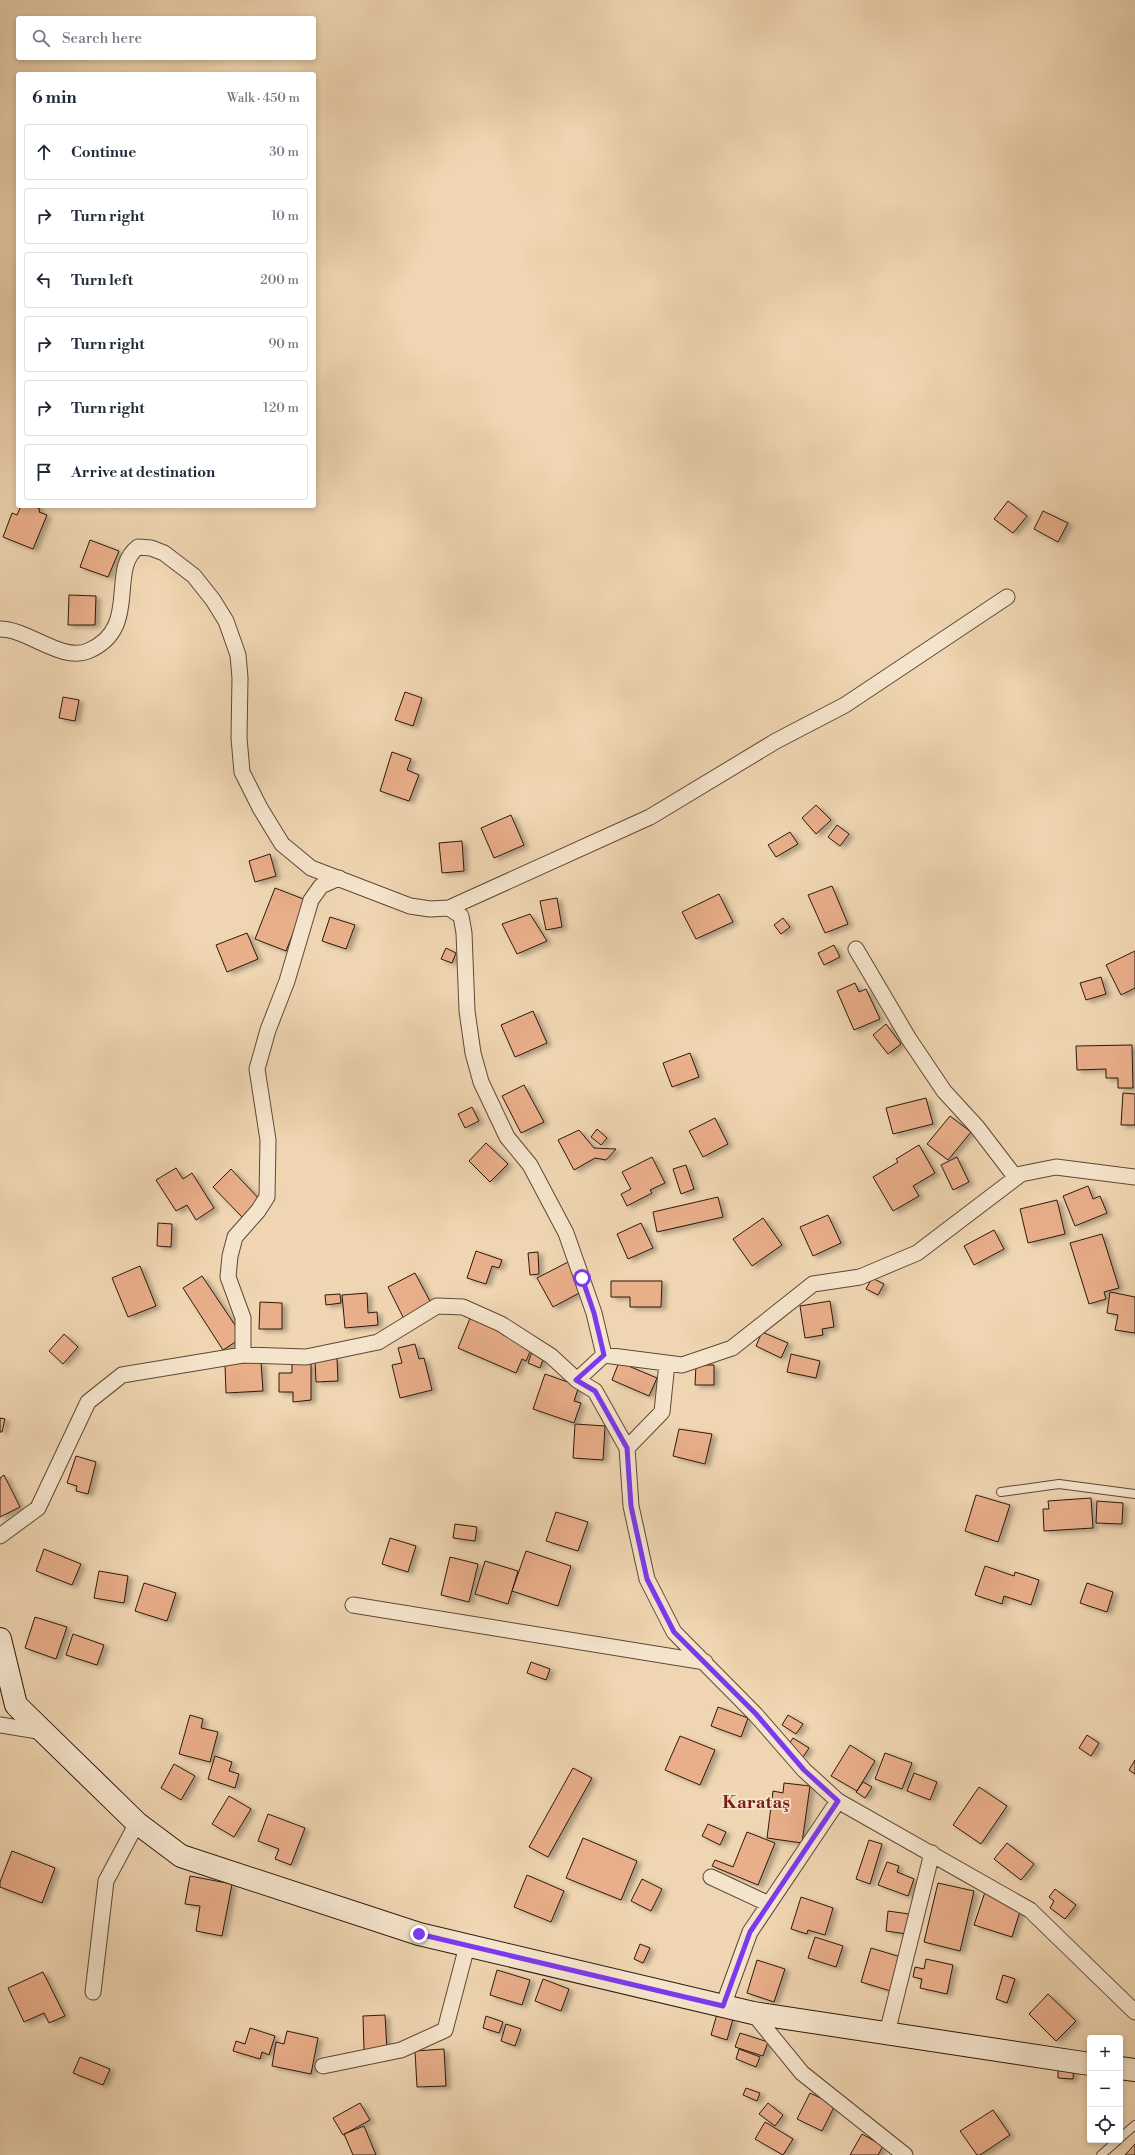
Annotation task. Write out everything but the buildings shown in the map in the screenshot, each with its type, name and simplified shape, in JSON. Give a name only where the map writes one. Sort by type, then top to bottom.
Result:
[{"type":"street","points":[[0,629],[27,636],[72,653],[86,652],[101,644],[116,627],[121,612],[123,583],[132,552],[138,547],[151,548],[180,564],[194,576],[214,600],[226,621],[235,648],[240,678],[239,738],[242,772],[260,808],[282,844],[311,868],[410,906],[430,909],[449,908],[510,879],[650,817],[776,741],[845,705],[1007,597]]},
{"type":"street","points":[[244,1355],[243,1318],[228,1277],[230,1256],[235,1237],[258,1211],[267,1197],[268,1140],[257,1069],[268,1030],[287,981],[311,900],[321,886],[339,878]]},
{"type":"street","points":[[449,908],[460,916],[464,933],[467,1011],[474,1053],[481,1082],[508,1137],[530,1165],[566,1234],[594,1313],[604,1355]]},
{"type":"street","points":[[856,949],[909,1039],[944,1091],[977,1127],[1016,1178]]},
{"type":"street","points":[[576,1380],[604,1355],[682,1365],[732,1348],[813,1284],[860,1277],[917,1253],[1021,1174],[1056,1167],[1135,1177]]},
{"type":"street","points":[[0,1536],[38,1508],[88,1402],[122,1375],[244,1355],[306,1357],[378,1342],[437,1306],[463,1307],[501,1324],[551,1356],[576,1380],[595,1391],[627,1448],[631,1506],[647,1579],[674,1632],[756,1714],[804,1770],[838,1801],[1030,1910],[1135,2012]]},
{"type":"street","points":[[627,1448],[662,1412],[667,1364]]},
{"type":"street","points":[[353,1605],[704,1662]]},
{"type":"street","points":[[0,1639],[16,1705],[137,1823],[181,1856],[419,1934],[753,2013],[1087,2064]]},
{"type":"street","points":[[0,1725],[44,1732]]},
{"type":"street","points":[[723,2006],[750,1932],[838,1801]]},
{"type":"street","points":[[93,1992],[106,1881],[137,1823]]},
{"type":"street","points":[[887,2033],[932,1853]]},
{"type":"street","points":[[711,1877],[769,1904]]},
{"type":"street","points":[[323,2066],[401,2050],[445,2030],[466,1946]]},
{"type":"street","points":[[753,2013],[802,2073],[905,2155]]},
{"type":"street","points":[[1123,2068],[1135,2070]]},
{"type":"lane","points":[[1001,1492],[1059,1484],[1135,1494]]},
{"type":"lane","points":[[1123,2135],[1135,2125]]},
{"type":"lane","points":[[1101,2155],[1115,2143]]},
{"type":"district","name":"Karataş","points":[[756,1802]]},
{"type":"route","points":[[419,1934],[723,2006],[750,1932],[838,1801],[804,1770],[756,1714],[674,1632],[647,1579],[631,1506],[627,1448],[595,1391],[576,1380],[604,1355],[594,1313],[582,1278]]}]
